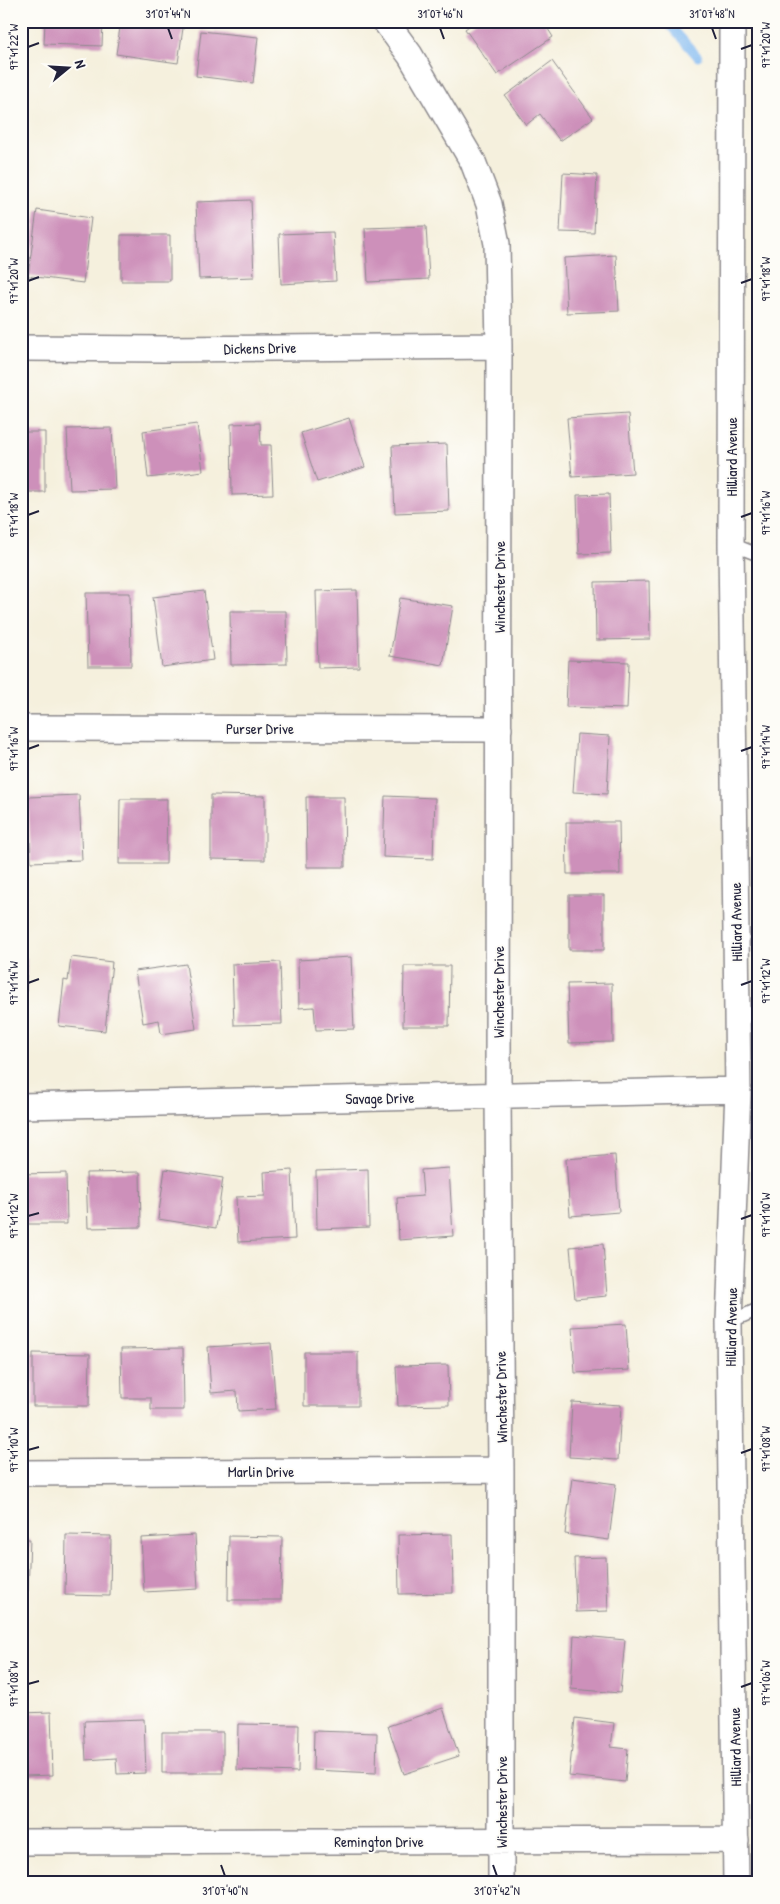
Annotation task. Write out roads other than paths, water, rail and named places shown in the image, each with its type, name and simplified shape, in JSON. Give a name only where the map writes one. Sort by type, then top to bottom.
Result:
[{"type":"street","name":"Winchester Drive","points":[[385,21],[410,55],[473,162],[489,204],[497,244],[499,346],[498,1096],[501,1470],[501,1883]]},
{"type":"street","name":"Hilliard Avenue","points":[[732,21],[731,544],[738,1090],[730,1322],[736,1883]]},
{"type":"street","name":"Dickens Drive","points":[[21,348],[174,349],[499,346]]},
{"type":"street","name":"Purser Drive","points":[[21,728],[498,728]]},
{"type":"street","name":"Savage Drive","points":[[21,1106],[738,1090]]},
{"type":"street","name":"Marlin Drive","points":[[21,1473],[501,1470]]},
{"type":"street","name":"Remington Drive","points":[[21,1842],[736,1840]]},
{"type":"lane","points":[[731,544],[759,555]]},
{"type":"lane","points":[[730,1322],[759,1309]]},
{"type":"waterway","points":[[666,21],[698,57]]}]
